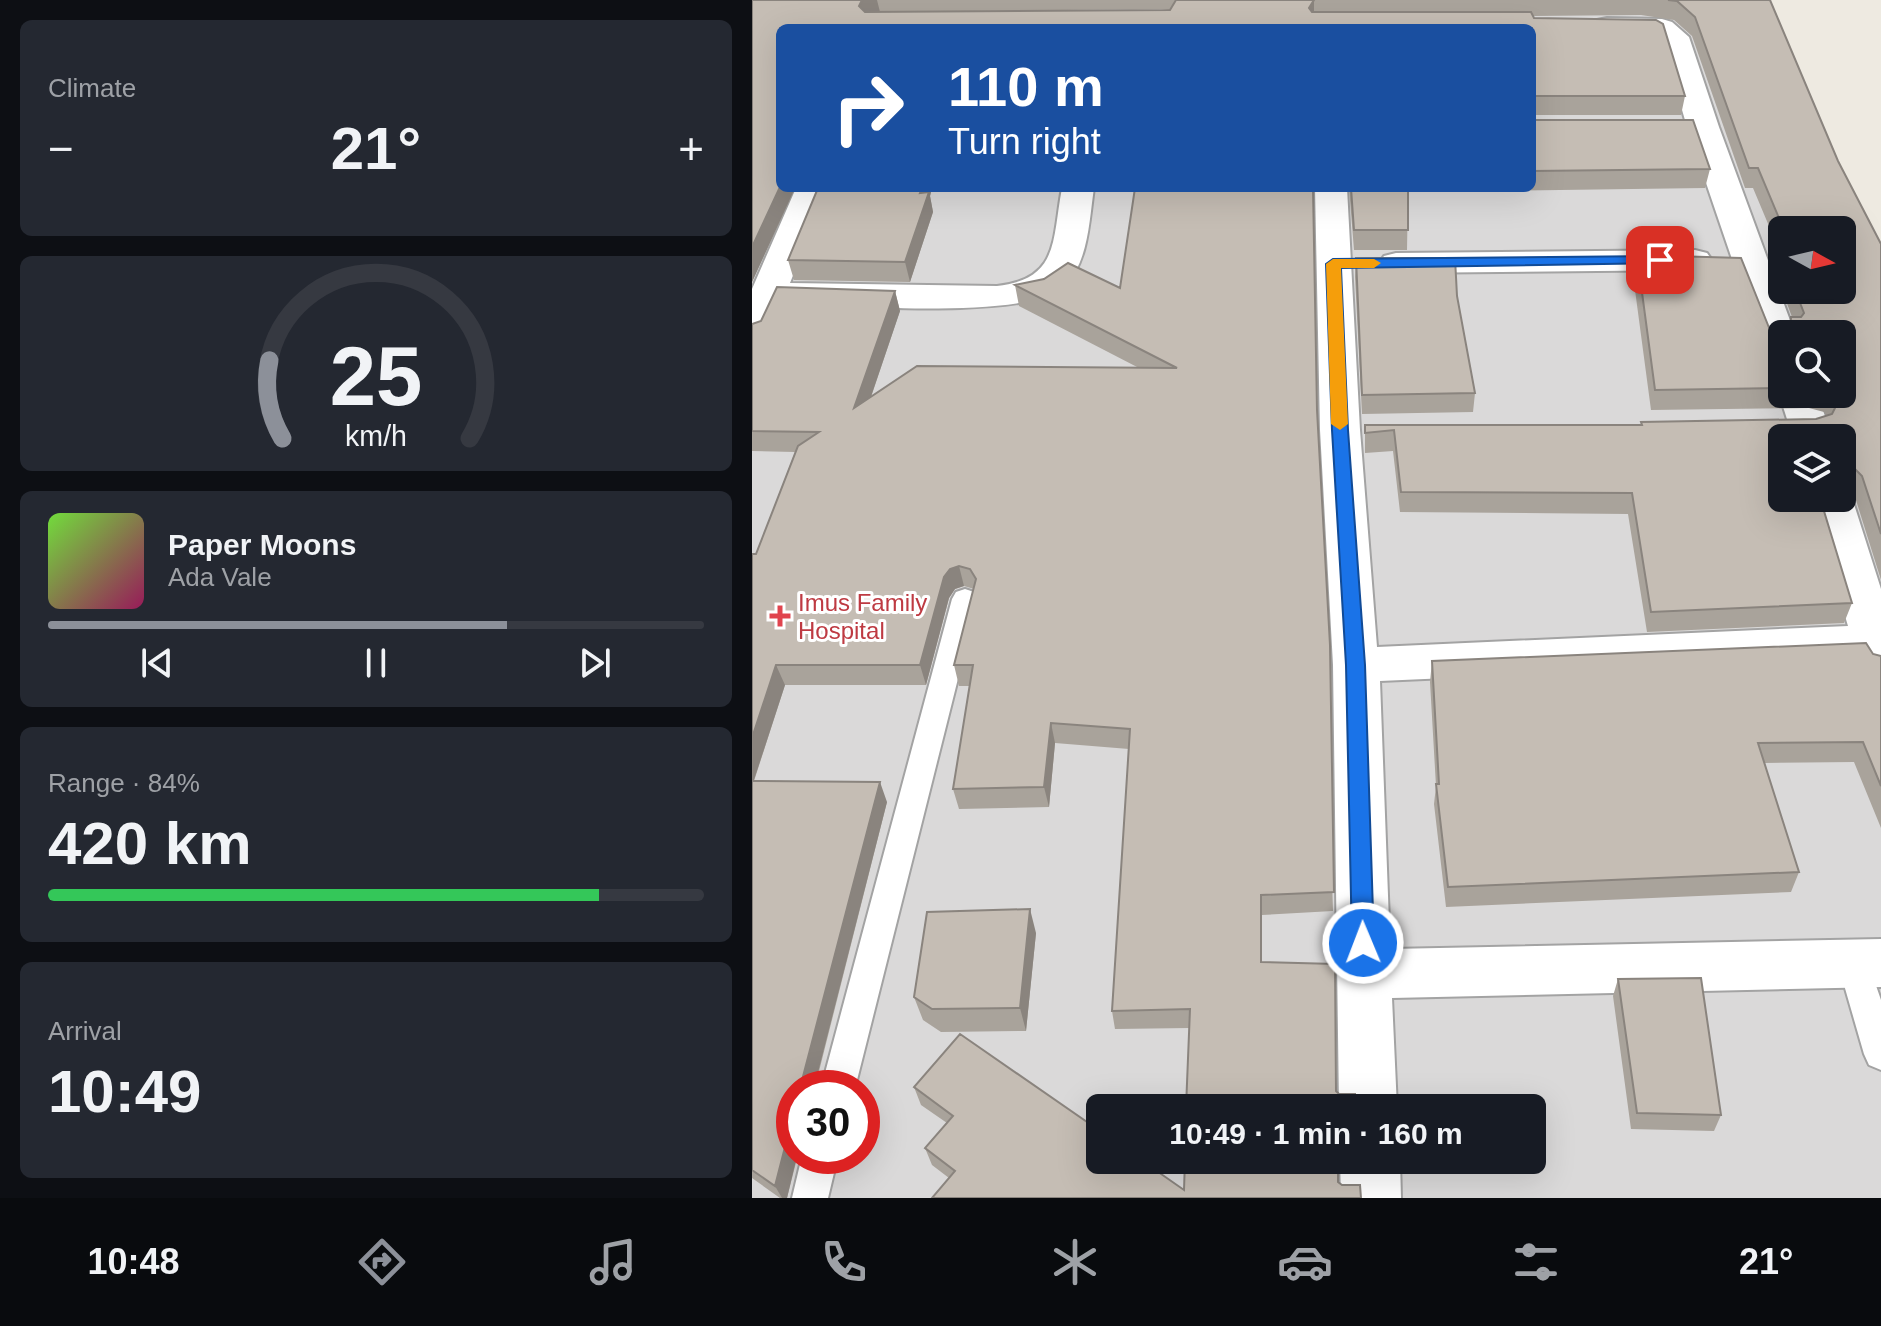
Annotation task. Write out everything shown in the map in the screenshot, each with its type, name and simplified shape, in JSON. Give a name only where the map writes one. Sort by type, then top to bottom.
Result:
[{"type":"street","points":[[1577,26],[1662,28],[1675,37],[1688,127],[1749,260],[1771,320]]},
{"type":"street","points":[[752,332],[810,192]]},
{"type":"street","points":[[768,293],[997,297],[1025,293],[1047,284],[1059,270],[1077,192]]},
{"type":"street","points":[[1331,192],[1333,264],[1356,430],[1356,665],[1368,1094]]},
{"type":"street","points":[[1333,264],[1749,260]]},
{"type":"street","points":[[1356,665],[1878,650],[1835,512]]},
{"type":"street","points":[[1364,974],[1867,964]]},
{"type":"street","points":[[1370,1174],[1371,1198]]},
{"type":"lane","points":[[843,1070],[965,599]]},
{"type":"lane","points":[[1867,964],[1881,1054]]},
{"type":"lane","points":[[810,1198],[816,1174]]},
{"type":"shaded area","points":[[1759,0],[1881,258],[1881,1198],[752,1198],[752,6]]},
{"type":"building","points":[[752,0],[862,0],[859,6],[865,12],[1170,10],[1176,0],[1314,0],[1309,8],[1312,12],[1531,12],[1534,18],[1656,20],[1663,24],[1685,96],[1536,96],[1536,24],[776,24],[778,192],[752,247]]},
{"type":"building","points":[[1668,0],[1770,0],[1838,161],[1881,244],[1881,534],[1862,476],[1856,470],[1856,424],[1768,424],[1768,512],[1824,512],[1852,603],[1651,612],[1632,493],[1401,492],[1394,430],[1365,433],[1365,425],[1642,425],[1641,422],[1816,419],[1832,414],[1835,408],[1856,408],[1856,320],[1791,320],[1791,317],[1801,317],[1804,313],[1800,304],[1856,304],[1856,216],[1778,216],[1758,168],[1749,168],[1695,17],[1677,1]]},
{"type":"building","points":[[1536,120],[1693,120],[1710,169],[1536,171]]},
{"type":"building","points":[[816,192],[929,192],[905,262],[788,260]]},
{"type":"building","points":[[1134,192],[1313,192],[1317,410],[1330,645],[1334,892],[1261,895],[1261,962],[1335,964],[1336,1091],[1339,1094],[1187,1094],[1190,1009],[1112,1011],[1130,729],[1051,723],[1044,787],[953,789],[973,665],[954,665],[976,579],[970,569],[959,566],[950,569],[944,577],[920,665],[776,665],[752,738],[752,554],[756,554],[798,446],[819,432],[752,431],[752,324],[761,321],[777,287],[895,291],[854,408],[917,366],[1177,368],[1015,285],[1044,279],[1068,263],[1120,288]]},
{"type":"building","points":[[1351,192],[1408,192],[1408,230],[1354,230]]},
{"type":"building","points":[[1637,255],[1741,258],[1768,325],[1768,388],[1655,390]]},
{"type":"building","points":[[1356,258],[1455,258],[1457,296],[1475,393],[1362,395]]},
{"type":"building","points":[[1866,643],[1873,654],[1881,656],[1881,786],[1863,742],[1758,743],[1799,872],[1448,887],[1436,784],[1439,784],[1432,661]]},
{"type":"building","points":[[752,781],[880,782],[805,1070],[776,1070],[778,1174],[775,1186],[752,1170]]},
{"type":"building","points":[[1030,909],[1020,1008],[932,1009],[914,997],[927,912]]},
{"type":"building","points":[[1701,978],[1721,1115],[1637,1113],[1618,979]]},
{"type":"building","points":[[960,1034],[1086,1121],[1086,1174],[1161,1174],[1184,1190],[1185,1174],[1338,1174],[1338,1182],[1342,1185],[1360,1185],[1361,1198],[932,1198],[955,1171],[925,1148],[953,1116],[914,1087]]},
{"type":"slow traffic","points":[[1340,424],[1333,264],[1374,263]]},
{"type":"place","name":"Imus Family Hospital","points":[[780,616]]},
{"type":"route","points":[[1363,943],[1356,665],[1340,430],[1333,264],[1660,260]]}]
